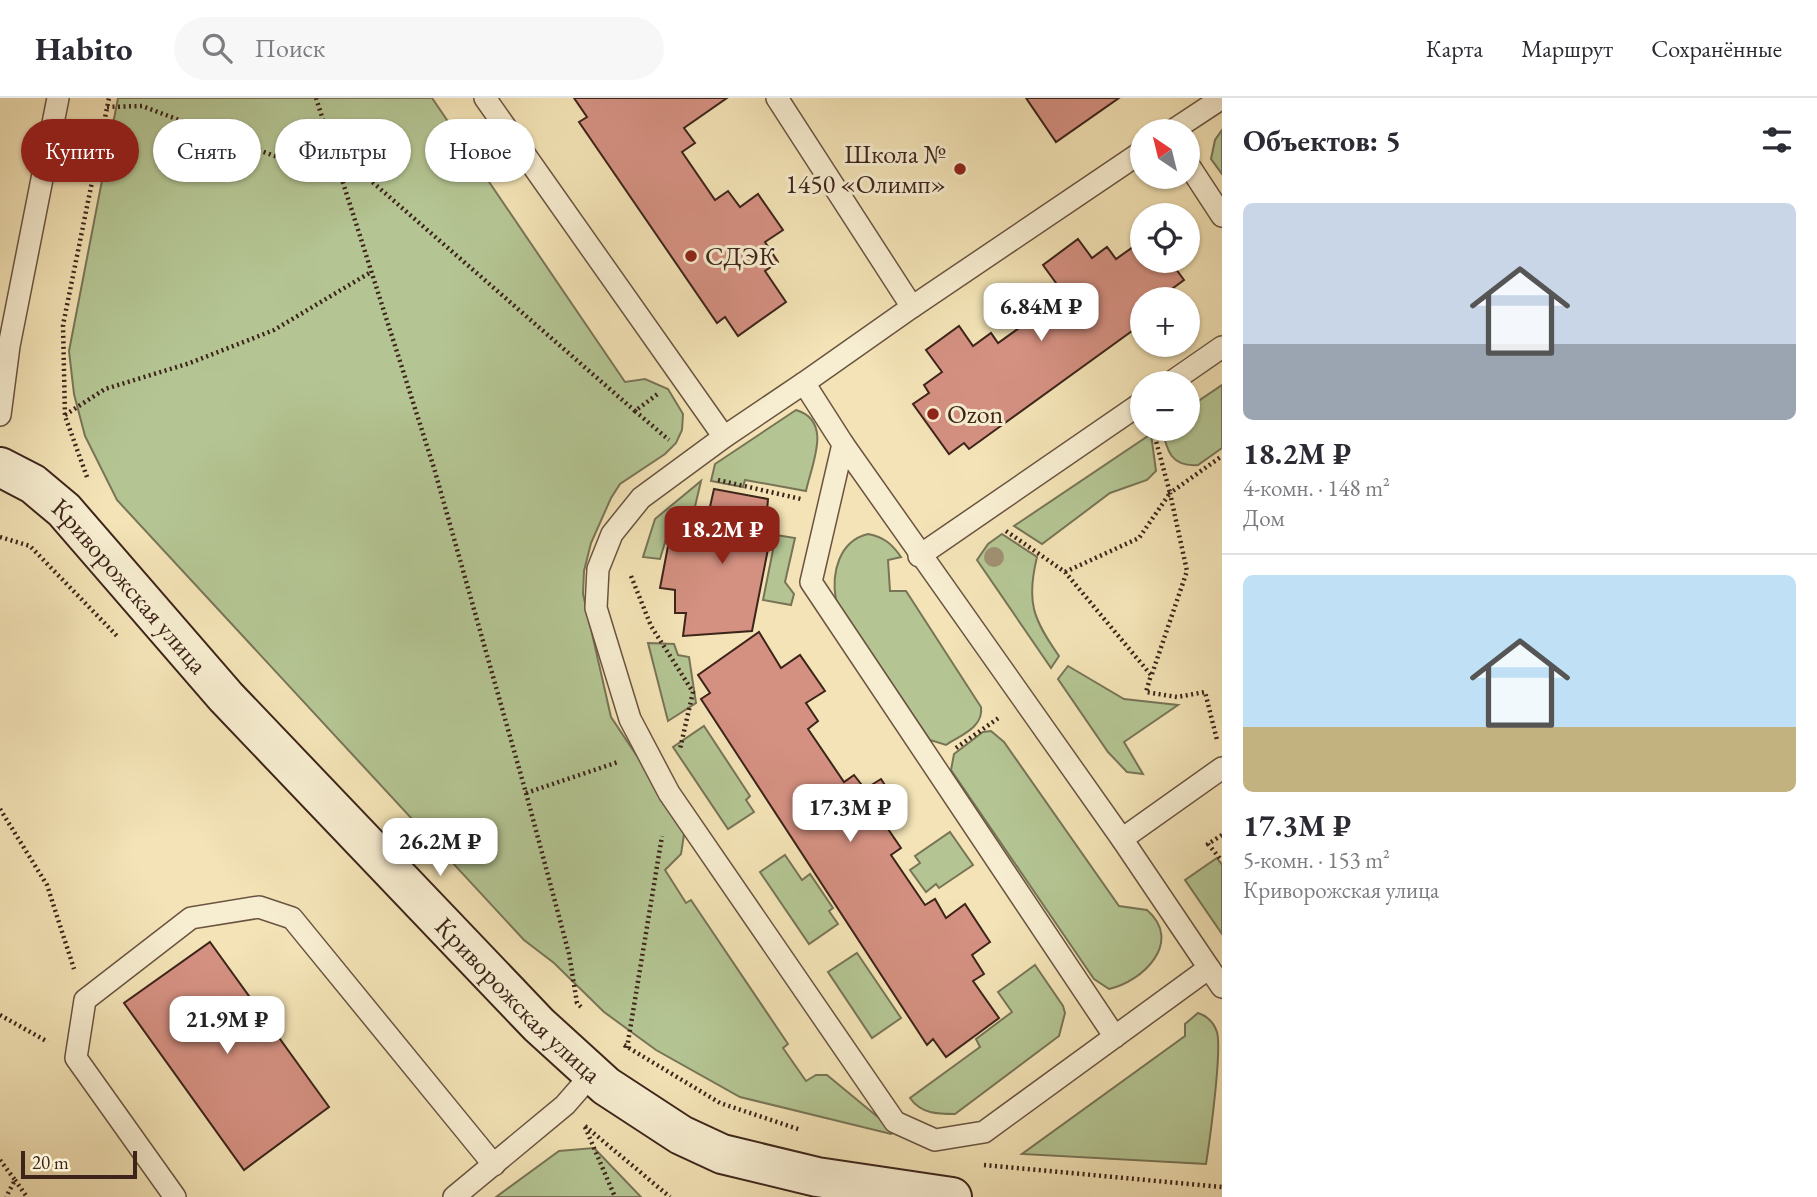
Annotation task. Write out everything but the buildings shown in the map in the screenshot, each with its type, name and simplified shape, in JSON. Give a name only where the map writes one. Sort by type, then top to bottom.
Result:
[{"type":"street","name":"Криворожская улица","points":[[0,467],[33,484],[64,510],[226,697],[538,1025],[592,1074],[681,1135],[722,1154],[817,1177],[952,1197]]},
{"type":"lane","points":[[0,415],[9,346],[58,98]]},
{"type":"lane","points":[[485,98],[724,437]]},
{"type":"lane","points":[[777,98],[912,307]]},
{"type":"lane","points":[[1190,119],[1222,98]]},
{"type":"lane","points":[[1130,160],[724,437],[641,498],[612,534],[598,569],[596,608],[630,719],[669,793],[895,1122],[935,1140],[984,1132],[1209,968]]},
{"type":"lane","points":[[1200,182],[1222,216]]},
{"type":"lane","points":[[1187,371],[1222,347]]},
{"type":"lane","points":[[804,383],[919,556],[1122,839],[1222,987]]},
{"type":"lane","points":[[919,556],[1130,411]]},
{"type":"lane","points":[[843,444],[811,582],[1115,1037]]},
{"type":"lane","points":[[1122,839],[1220,769]]},
{"type":"lane","points":[[175,1197],[76,1058],[85,1000],[191,918],[259,907],[292,918],[494,1165]]},
{"type":"lane","points":[[454,1197],[565,1105],[592,1074]]},
{"type":"path","points":[[89,482],[65,416],[63,325],[109,98]]},
{"type":"path","points":[[316,98],[323,119]]},
{"type":"path","points":[[107,107],[142,106],[275,156]]},
{"type":"path","points":[[342,182],[434,468],[526,793],[569,954],[578,1003],[587,1012]]},
{"type":"path","points":[[372,182],[692,460]]},
{"type":"path","points":[[65,416],[105,389],[190,363],[274,330],[371,272]]},
{"type":"path","points":[[635,411],[680,377]]},
{"type":"path","points":[[1156,441],[1188,571],[1146,692],[1177,697],[1205,692],[1217,730],[1220,769]]},
{"type":"path","points":[[1065,572],[1139,538],[1170,493],[1222,456]]},
{"type":"path","points":[[713,479],[830,505]]},
{"type":"path","points":[[979,513],[1065,572],[1151,675]]},
{"type":"path","points":[[617,1039],[627,1048],[669,793],[693,692],[651,626],[631,578],[634,564]]},
{"type":"path","points":[[932,764],[1024,701]]},
{"type":"path","points":[[526,793],[648,752]]},
{"type":"path","points":[[0,808],[47,885],[85,1000]]},
{"type":"path","points":[[1222,835],[1208,844],[1222,861]]},
{"type":"path","points":[[0,1015],[76,1058]]},
{"type":"path","points":[[615,1197],[585,1126],[670,1197]]},
{"type":"path","points":[[0,1160],[27,1197]]},
{"type":"path","points":[[6,1197],[15,1180]]},
{"type":"path","points":[[1189,1184],[1222,1187]]},
{"type":"green space","points":[[118,98],[432,98],[446,119],[425,119],[425,182],[489,182],[625,382],[645,379],[668,389],[683,414],[682,430],[676,443],[665,454],[620,484],[591,543],[584,571],[583,594],[611,717],[685,828],[681,854],[665,870],[686,903],[691,900],[788,1044],[783,1048],[806,1081],[816,1075],[827,1075],[879,1118],[901,1128],[891,1134],[740,1097],[656,1050],[604,1012],[554,963],[524,940],[117,500],[85,436],[74,394],[69,351],[102,182],[139,182],[139,119],[114,119]]},
{"type":"green space","points":[[1222,130],[1222,174],[1211,159],[1215,140]]},
{"type":"green space","points":[[1222,385],[1222,448],[1198,465],[1189,465],[1172,456],[1165,441],[1200,441],[1200,400]]},
{"type":"green space","points":[[796,410],[807,415],[814,423],[817,433],[815,456],[806,491],[745,480],[743,487],[711,481],[715,464]]},
{"type":"green space","points":[[1141,441],[1152,441],[1156,471],[1147,480],[1110,493],[1042,544],[1014,526]]},
{"type":"green space","points":[[701,481],[686,545],[666,539],[660,559],[643,557],[655,519]]},
{"type":"green space","points":[[868,534],[887,542],[901,557],[888,560],[890,591],[906,591],[981,707],[979,720],[975,725],[946,745],[930,740],[836,600],[835,579],[839,560],[850,543]]},
{"type":"green space","points":[[1002,534],[1037,557],[1032,598],[1043,631],[1059,656],[1051,668],[977,560],[988,544]]},
{"type":"green space","points":[[776,535],[795,538],[785,582],[794,594],[791,605],[763,600]]},
{"type":"green space","points":[[648,643],[674,644],[678,655],[689,657],[696,703],[668,721]]},
{"type":"green space","points":[[1068,666],[1124,699],[1178,705],[1124,742],[1143,774],[1127,772],[1108,752],[1058,679]]},
{"type":"green space","points":[[704,726],[750,796],[746,800],[754,812],[728,829],[673,747]]},
{"type":"green space","points":[[991,731],[1004,742],[1119,906],[1147,910],[1157,922],[1161,935],[1160,947],[1154,959],[1134,978],[1122,985],[1109,989],[1094,979],[951,770],[954,754],[983,732]]},
{"type":"green space","points":[[950,832],[973,865],[939,888],[936,884],[926,892],[910,870],[920,863],[915,856]]},
{"type":"green space","points":[[785,855],[802,880],[810,874],[833,908],[829,911],[838,924],[809,944],[760,872]]},
{"type":"green space","points":[[1217,858],[1222,865],[1222,934],[1185,880]]},
{"type":"green space","points":[[857,953],[901,1018],[872,1038],[828,972]]},
{"type":"green space","points":[[1035,965],[1063,1006],[1065,1013],[1059,1036],[955,1114],[930,1112],[914,1103],[910,1098],[980,1047],[976,1039],[1012,1012],[998,992]]},
{"type":"green space","points":[[1198,1013],[1214,1026],[1218,1042],[1215,1096],[1206,1164],[1022,1154],[1185,1036],[1185,1024]]},
{"type":"green space","points":[[594,1148],[641,1197],[496,1197],[559,1151]]},
{"type":"place","name":"Школа № 1450 «Олимп»","points":[[960,169]]},
{"type":"place","name":"СДЭК","points":[[691,256]]},
{"type":"place","name":"Ozon","points":[[933,414]]}]
